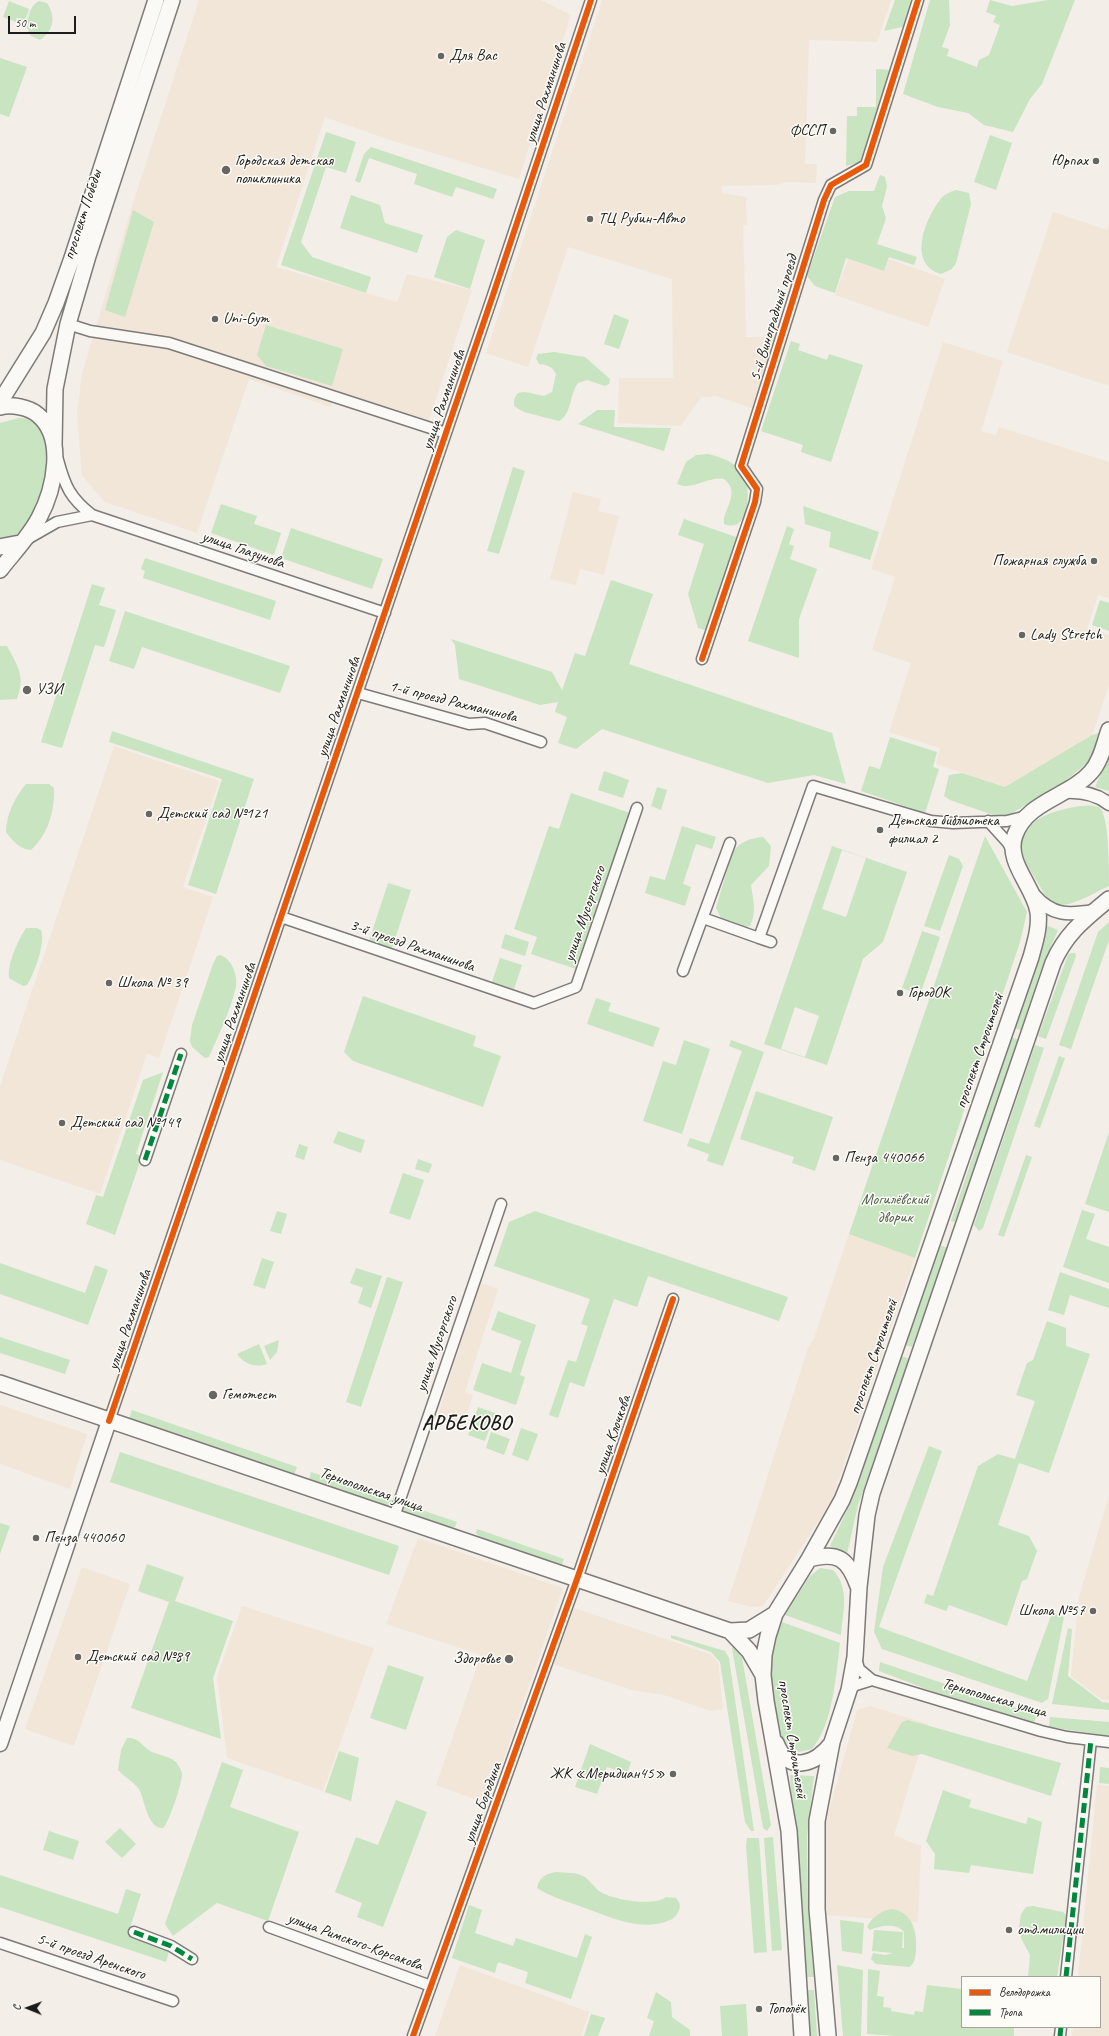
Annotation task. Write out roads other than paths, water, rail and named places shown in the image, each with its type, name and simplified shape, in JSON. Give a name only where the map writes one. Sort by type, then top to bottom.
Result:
[{"type":"main road","name":"проспект Победы","points":[[0,402],[42,333],[56,303],[156,0]]},
{"type":"main road","name":"проспект Победы","points":[[20,543],[38,519],[45,505],[53,471],[55,389],[68,324],[88,256],[172,0]]},
{"type":"main road","points":[[0,408],[15,406],[35,412],[47,426],[54,446]]},
{"type":"main road","points":[[0,547],[20,543]]},
{"type":"main road","points":[[0,570],[20,543]]},
{"type":"main road","points":[[1013,854],[1015,834],[1026,816],[1084,779],[1092,771],[1097,764],[1109,730]]},
{"type":"main road","name":"проспект Строителей","points":[[802,2036],[789,1831],[771,1733],[763,1675],[768,1636],[775,1614],[809,1559],[842,1500],[849,1483],[1031,957],[1038,921],[1036,903],[1013,854]]},
{"type":"main road","name":"проспект Строителей","points":[[828,2036],[818,1909],[816,1840],[820,1806],[832,1742],[849,1690],[855,1657],[859,1587],[867,1515],[872,1494],[1027,1037],[1059,950],[1070,933],[1109,899]]},
{"type":"main road","points":[[940,1221],[963,1229]]},
{"type":"main road","name":"Тернопольская улица","points":[[0,1383],[730,1631],[749,1630],[775,1614]]},
{"type":"main road","name":"улица Рахманинова","points":[[0,1744],[109,1421]]},
{"type":"main road","points":[[809,1559],[821,1556],[839,1558],[846,1563],[852,1571],[859,1587]]},
{"type":"main road","name":"Тернопольская улица","points":[[730,1631],[749,1651],[763,1675]]},
{"type":"main road","points":[[771,1733],[779,1752],[786,1760],[793,1762],[803,1763],[814,1760],[824,1753],[832,1742]]},
{"type":"street","name":"улица Рахманинова","points":[[109,1421],[446,434],[591,0]]},
{"type":"street","name":"5-й Виноградный проезд","points":[[702,659],[757,489],[741,466],[824,200],[831,185],[866,165],[918,0]]},
{"type":"street","points":[[68,324],[90,331],[169,343],[446,434]]},
{"type":"street","name":"улица Глазунова","points":[[54,446],[66,488],[78,504],[92,515],[385,613]]},
{"type":"street","name":"улица Глазунова","points":[[20,543],[52,524],[66,519],[92,515]]},
{"type":"street","name":"1-й проезд Рахманинова","points":[[358,693],[469,724],[485,723],[541,742]]},
{"type":"street","points":[[759,938],[813,786],[931,821],[988,822],[1012,820],[1026,816]]},
{"type":"street","points":[[1063,792],[1091,795],[1109,804]]},
{"type":"street","name":"улица Мусоргского","points":[[534,1003],[576,987],[637,808]]},
{"type":"street","points":[[988,822],[1008,843],[1013,854]]},
{"type":"street","points":[[683,971],[730,843]]},
{"type":"street","points":[[1032,893],[1047,908],[1058,912],[1073,913],[1094,911]]},
{"type":"street","name":"3-й проезд Рахманинова","points":[[281,917],[534,1003]]},
{"type":"street","points":[[703,918],[771,942]]},
{"type":"street","points":[[145,1160],[180,1054]]},
{"type":"street","name":"улица Мусоргского","points":[[394,1517],[501,1204]]},
{"type":"street","name":"улица Клочкова","points":[[577,1579],[673,1299]]},
{"type":"street","name":"улица Бородина","points":[[413,2036],[577,1579]]},
{"type":"street","name":"Тернопольская улица","points":[[855,1657],[859,1669],[872,1680],[1009,1722],[1067,1737],[1109,1742]]},
{"type":"street","points":[[849,1690],[856,1685],[872,1680]]},
{"type":"street","points":[[1066,1976],[1091,1740]]},
{"type":"street","name":"улица Римского-Корсакова","points":[[269,1927],[431,1986]]},
{"type":"street","points":[[134,1932],[171,1946],[192,1959]]},
{"type":"street","name":"5-й проезд Аренского","points":[[0,1942],[173,2001]]},
{"type":"place","name":"Для Вас","points":[[441,56]]},
{"type":"place","name":"ФССП","points":[[833,131]]},
{"type":"place","name":"Юрпах","points":[[1096,161]]},
{"type":"place","name":"Городская детская поликлиника","points":[[226,170]]},
{"type":"place","name":"ТЦ Рубин-Авто","points":[[590,219]]},
{"type":"place","name":"Uni-Gym","points":[[215,319]]},
{"type":"place","name":"Пожарная служба","points":[[1094,561]]},
{"type":"place","name":"Lady Stretch","points":[[1022,635]]},
{"type":"place","name":"УЗИ","points":[[27,690]]},
{"type":"place","name":"Детский сад №121","points":[[149,814]]},
{"type":"place","name":"Детская библиотека филиал 2","points":[[880,830]]},
{"type":"place","name":"Школа № 39","points":[[109,983]]},
{"type":"place","name":"ГородОК","points":[[900,993]]},
{"type":"place","name":"Детский сад №149","points":[[62,1123]]},
{"type":"place","name":"Пенза 440066","points":[[836,1158]]},
{"type":"place","name":"Гемотест","points":[[213,1395]]},
{"type":"place","name":"Пенза 440060","points":[[36,1538]]},
{"type":"place","name":"Школа №57","points":[[1093,1611]]},
{"type":"place","name":"Детский сад №89","points":[[78,1657]]},
{"type":"place","name":"Здоровье","points":[[509,1659]]},
{"type":"place","name":"ЖК «Меридиан45»","points":[[673,1774]]},
{"type":"place","name":"отд.милиции","points":[[1009,1930]]},
{"type":"place","name":"Тополёк","points":[[759,2009]]},
{"type":"district","name":"АРБЕКОВО","points":[[467,1424]]},
{"type":"park label","name":"Могилёвский дворик","points":[[895,1209]]}]
